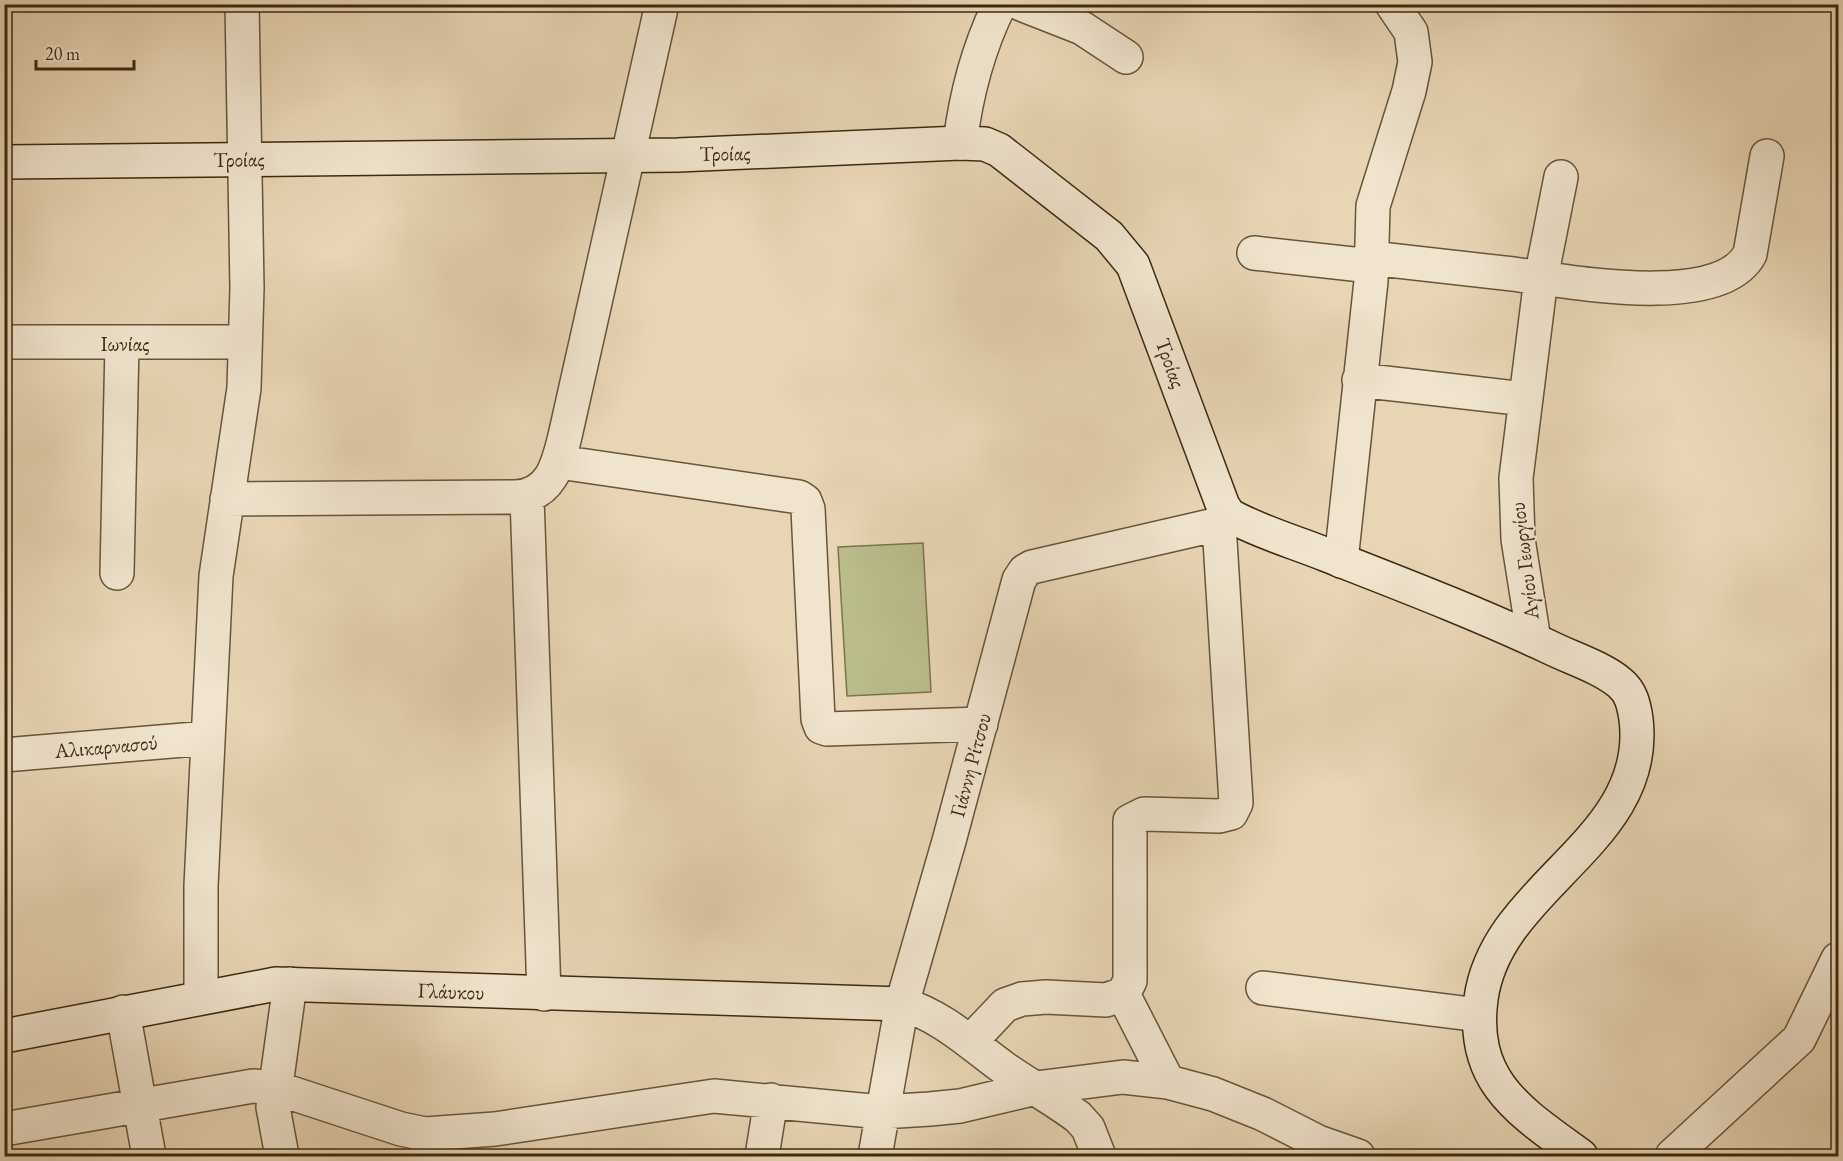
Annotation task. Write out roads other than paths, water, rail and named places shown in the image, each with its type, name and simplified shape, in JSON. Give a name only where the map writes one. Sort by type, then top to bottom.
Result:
[{"type":"street","points":[[201,997],[201,886],[216,576],[240,422],[245,342],[242,4]]},
{"type":"street","points":[[227,500],[527,496],[539,491],[550,481],[559,462],[630,155],[662,4]]},
{"type":"street","points":[[960,143],[974,73],[1000,4]]},
{"type":"street","points":[[1021,4],[1089,31],[1126,57]]},
{"type":"street","points":[[1341,561],[1371,262],[1372,216],[1376,193],[1415,62],[1412,32],[1392,4]]},
{"type":"street","name":"Τροίας","points":[[4,162],[630,155],[985,144],[999,150],[1109,236],[1127,255],[1137,272],[1223,506],[1224,519]]},
{"type":"street","points":[[1254,253],[1541,278],[1614,287],[1675,287],[1711,281],[1745,264],[1752,247],[1767,156]]},
{"type":"street","name":"Αγίου Γεωργίου","points":[[1561,177],[1541,278],[1518,457],[1515,517],[1534,640],[1619,682],[1629,694],[1634,705],[1635,747],[1629,777],[1613,811],[1571,862],[1530,902],[1502,938],[1485,980],[1479,1016],[1480,1040],[1487,1067],[1494,1081],[1514,1104],[1581,1156]]},
{"type":"street","name":"Ιωνίας","points":[[4,342],[122,344],[245,342]]},
{"type":"street","points":[[117,573],[122,344]]},
{"type":"street","points":[[1359,380],[1526,399]]},
{"type":"street","points":[[559,462],[799,497],[805,501],[808,508],[818,719],[821,727],[827,729],[981,724]]},
{"type":"street","points":[[527,496],[544,994]]},
{"type":"street","points":[[971,1041],[1005,1005],[1022,999],[1046,997],[1106,1000],[1123,994],[1130,981],[1130,821],[1144,814],[1219,816],[1231,813],[1236,803],[1224,519],[1341,561],[1534,640]]},
{"type":"street","name":"Γιάννη Ρίτσου","points":[[875,1156],[902,1004],[1019,580],[1025,571],[1032,567],[1224,519]]},
{"type":"street","name":"Αλικαρνασού","points":[[4,755],[208,738]]},
{"type":"street","points":[[1672,1156],[1798,1039],[1839,959]]},
{"type":"street","points":[[282,1156],[273,1114],[290,984]]},
{"type":"street","name":"Γλάυκου","points":[[4,1036],[262,985],[290,984],[902,1004],[929,1013],[1084,1124],[1100,1156]]},
{"type":"street","points":[[1263,988],[1479,1016]]},
{"type":"street","points":[[1123,994],[1168,1082]]},
{"type":"street","points":[[123,1012],[149,1156]]},
{"type":"street","points":[[4,1129],[244,1086],[276,1088],[401,1129],[425,1134],[495,1129],[685,1098],[714,1096],[882,1112],[960,1106],[1036,1088],[1115,1077],[1168,1082],[1235,1102],[1318,1142],[1358,1156]]},
{"type":"street","points":[[762,1156],[771,1100]]}]
